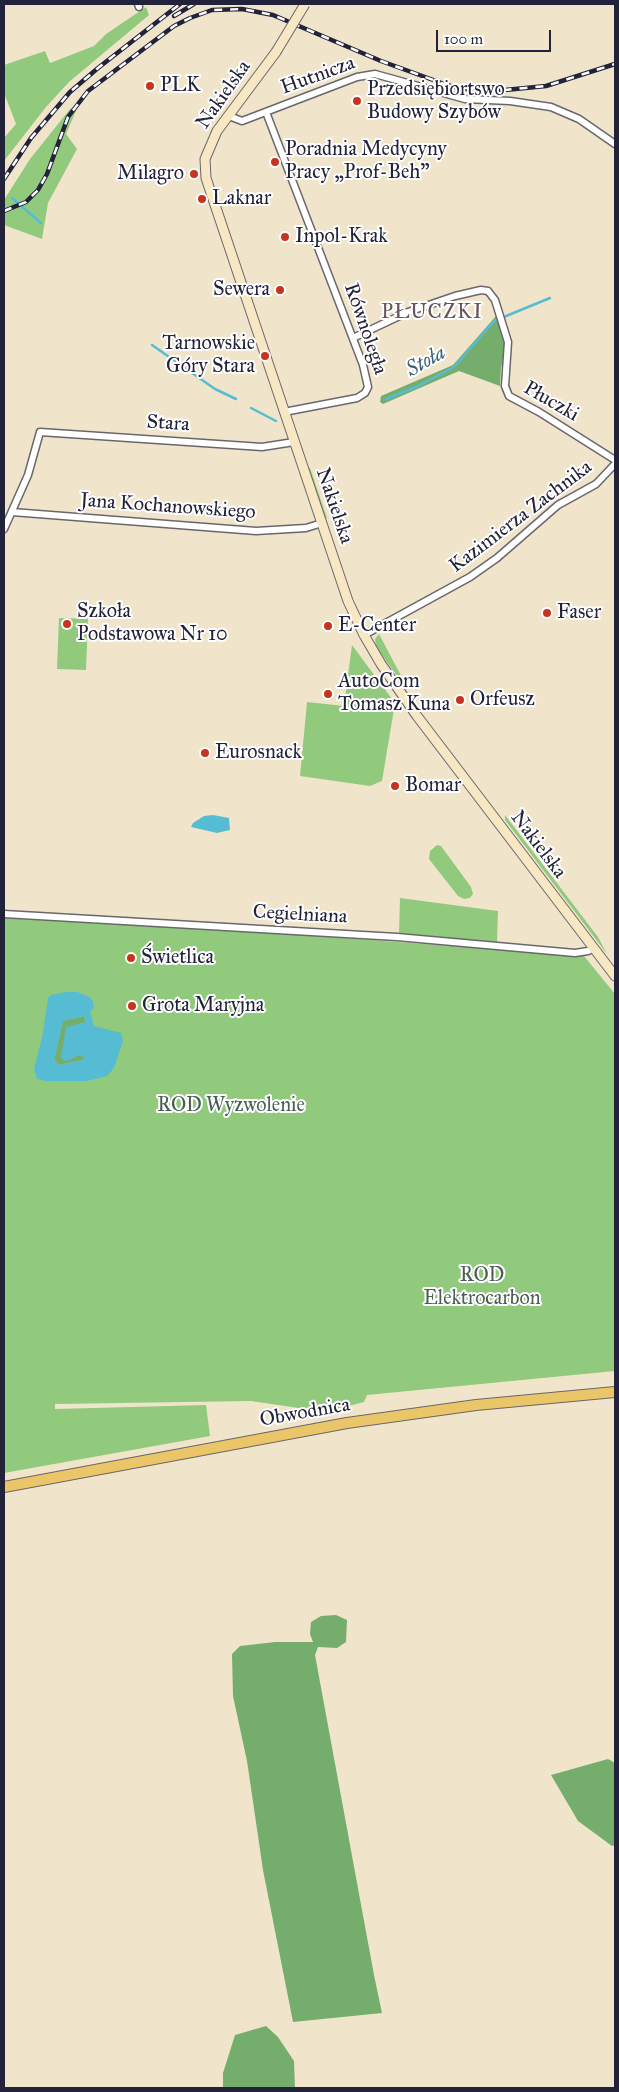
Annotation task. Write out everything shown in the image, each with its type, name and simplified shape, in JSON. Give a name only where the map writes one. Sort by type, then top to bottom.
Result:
[{"type":"main road","name":"Obwodnica","points":[[4,1487],[347,1423],[476,1405],[615,1392]]},
{"type":"street","name":"Nakielska","points":[[305,4],[276,52],[218,131],[207,153],[205,162],[206,178],[348,601],[364,635],[381,664],[417,716],[615,976]]},
{"type":"street","name":"Hutnicza","points":[[229,116],[242,121],[357,77],[372,74],[453,96],[552,107],[579,119],[615,144]]},
{"type":"street","name":"Równoległa","points":[[266,112],[368,380],[366,391],[357,398],[284,412]]},
{"type":"street","name":"Płuczki","points":[[353,338],[408,312],[455,296],[481,290],[491,293],[503,322],[509,349],[505,386],[509,396],[539,412],[615,462]]},
{"type":"street","name":"Stara","points":[[12,512],[28,475],[40,432],[262,447],[294,442]]},
{"type":"street","name":"Kazimierza Zachnika","points":[[364,635],[470,578],[497,558],[558,506],[596,484],[615,462]]},
{"type":"street","name":"Jana Kochanowskiego","points":[[12,512],[256,531],[306,528],[322,524]]},
{"type":"street","points":[[4,529],[12,512]]},
{"type":"street","name":"Cegielniana","points":[[4,914],[397,937],[575,953],[594,948]]},
{"type":"green space","points":[[146,7],[149,15],[69,82],[46,107],[4,161],[4,138],[16,124],[4,93],[4,65],[45,51],[50,63],[94,46],[106,34]]},
{"type":"green space","points":[[79,104],[66,134],[77,149],[48,203],[42,239],[4,225],[4,200],[30,159],[70,109]]},
{"type":"green space","points":[[496,316],[506,345],[501,368],[500,386],[459,371],[383,404],[380,402],[381,396],[453,365]]},
{"type":"green space","points":[[310,468],[327,518],[324,518],[308,469]]},
{"type":"green space","points":[[59,618],[88,619],[86,670],[57,669]]},
{"type":"green space","points":[[379,634],[406,688],[376,647],[375,639]]},
{"type":"green space","points":[[352,645],[395,703],[382,781],[370,786],[300,776],[307,702],[344,706]]},
{"type":"green space","points":[[505,815],[598,937],[607,954],[505,820]]},
{"type":"green space","points":[[437,845],[441,846],[471,887],[473,894],[470,898],[464,899],[458,896],[429,859],[430,851]]},
{"type":"green space","points":[[400,898],[498,911],[497,942],[399,933]]},
{"type":"green space","name":"ROD Wyzwolenie","points":[[4,918],[331,937],[584,956],[615,994],[615,1371],[367,1395],[364,1402],[326,1412],[251,1401],[55,1404],[55,1409],[206,1405],[210,1436],[4,1473]]},
{"type":"green space","points":[[84,1016],[86,1022],[73,1026],[74,1058],[78,1055],[86,1057],[82,1060],[59,1065],[54,1060],[63,1021]]},
{"type":"green space","points":[[336,1615],[347,1620],[346,1642],[337,1648],[318,1647],[315,1655],[382,2013],[293,2022],[263,1870],[247,1761],[233,1696],[232,1654],[240,1646],[275,1642],[313,1642],[310,1634],[311,1622],[321,1616]]},
{"type":"green space","points":[[608,1759],[615,1763],[615,1845],[612,1846],[578,1821],[551,1775]]},
{"type":"green space","points":[[266,2026],[278,2037],[294,2061],[295,2088],[223,2088],[223,2073],[235,2035]]},
{"type":"water","points":[[213,815],[229,818],[230,830],[217,833],[191,827],[193,823],[204,816]]},
{"type":"water","points":[[77,992],[88,996],[93,1001],[94,1007],[90,1012],[94,1026],[121,1033],[123,1041],[114,1068],[107,1076],[87,1081],[45,1081],[37,1079],[34,1069],[43,1033],[48,998],[51,995]],"holes":[[[84,1016],[86,1022],[66,1027],[61,1058],[65,1061],[78,1055],[85,1057],[82,1060],[59,1065],[54,1060],[63,1021]]]},
{"type":"waterway","name":"Stoła","points":[[12,198],[41,223]]},
{"type":"waterway","name":"Stoła","points":[[386,399],[418,386],[454,367],[494,321],[550,298]]},
{"type":"waterway","name":"Stoła","points":[[152,345],[215,389],[236,399]]},
{"type":"waterway","name":"Stoła","points":[[251,408],[276,421]]},
{"type":"railway","points":[[4,179],[31,138],[70,92],[180,4]]},
{"type":"railway","points":[[174,16],[194,4]]},
{"type":"railway","points":[[4,211],[26,202],[38,190],[47,174],[68,117],[88,91],[174,26],[212,10],[242,9],[273,15],[381,61],[463,89],[505,90],[546,86],[615,64]]},
{"type":"place","name":"PLK","points":[[150,86]]},
{"type":"place","name":"Przedsiębiortswo Budowy Szybów","points":[[357,101]]},
{"type":"place","name":"Poradnia Medycyny Pracy „Prof-Beh”","points":[[275,162]]},
{"type":"place","name":"Milagro","points":[[194,174]]},
{"type":"place","name":"Laknar","points":[[202,199]]},
{"type":"place","name":"Inpol-Krak","points":[[285,237]]},
{"type":"place","name":"Sewera","points":[[280,290]]},
{"type":"place","name":"Tarnowskie Góry Stara","points":[[265,356]]},
{"type":"place","name":"Faser","points":[[547,613]]},
{"type":"place","name":"Szkoła Podstawowa Nr 10","points":[[67,624]]},
{"type":"place","name":"E-Center","points":[[328,626]]},
{"type":"place","name":"AutoCom Tomasz Kuna","points":[[328,694]]},
{"type":"place","name":"Orfeusz","points":[[460,700]]},
{"type":"place","name":"Eurosnack","points":[[205,753]]},
{"type":"place","name":"Bomar","points":[[395,786]]},
{"type":"place","name":"Świetlica","points":[[131,958]]},
{"type":"place","name":"Grota Maryjna","points":[[132,1006]]},
{"type":"district","name":"PŁUCZKI","points":[[432,313]]},
{"type":"park label","name":"ROD Elektrocarbon","points":[[482,1288]]}]
